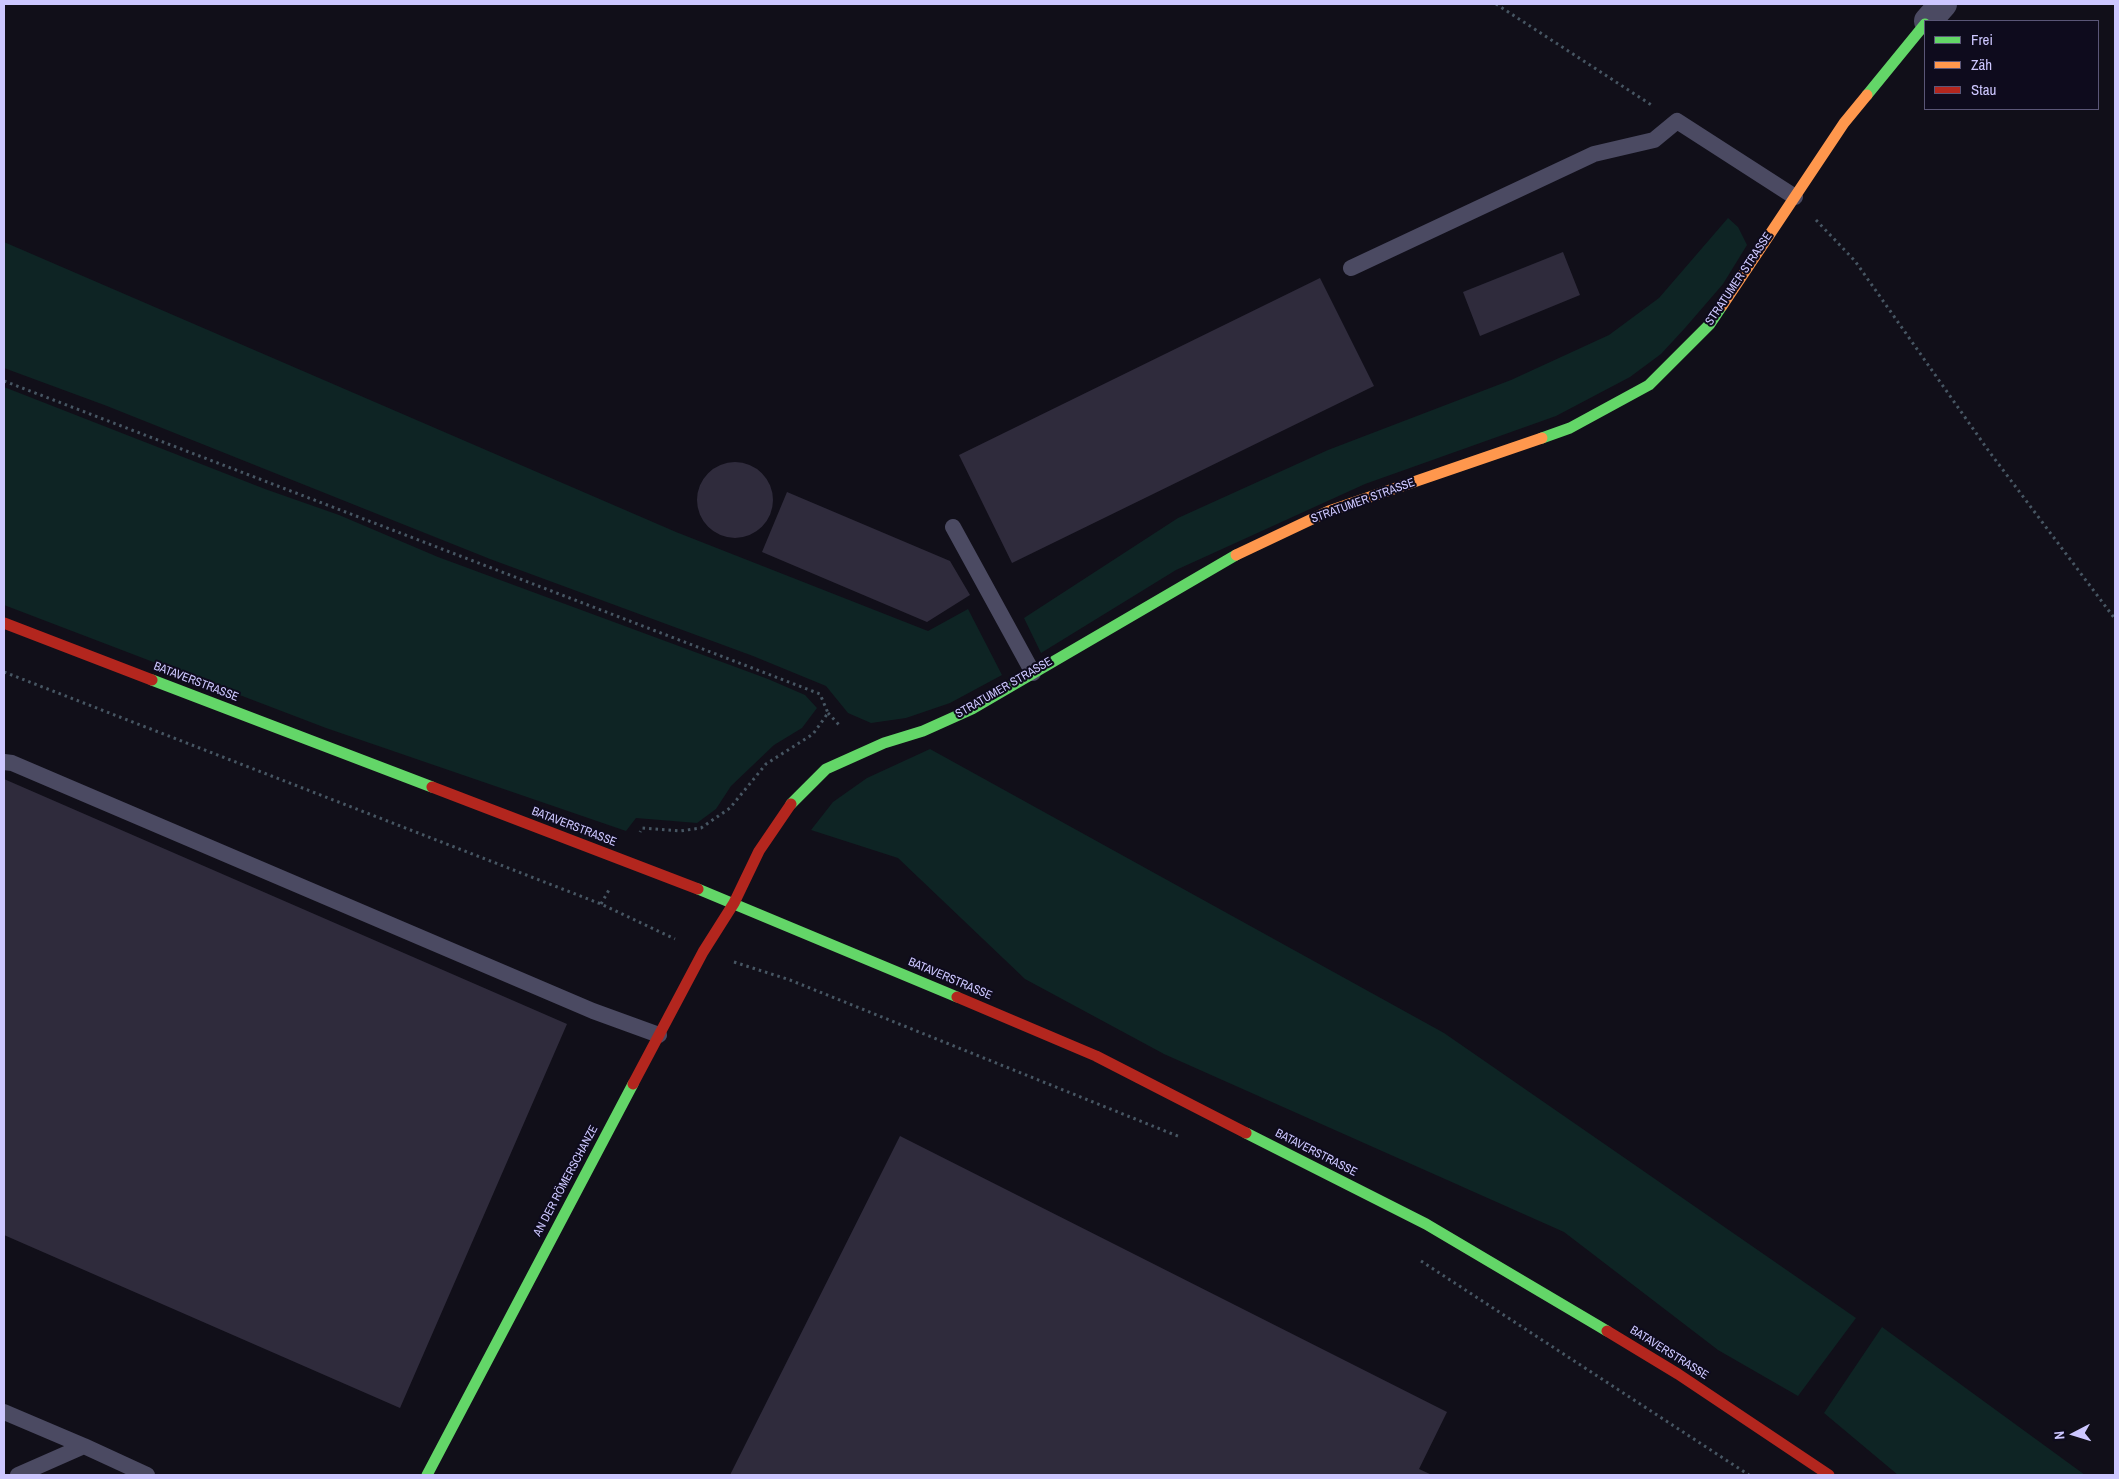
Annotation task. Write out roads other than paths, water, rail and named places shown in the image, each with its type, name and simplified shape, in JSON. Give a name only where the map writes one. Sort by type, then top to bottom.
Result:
[{"type":"street","points":[[1929,20],[1943,4]]},
{"type":"street","name":"STRATUMER STRASSE","points":[[734,903],[759,851],[794,799],[826,769],[884,743],[923,731],[972,709],[1218,564],[1329,511],[1570,428],[1648,385],[1710,324],[1844,123],[1924,25]]},
{"type":"street","name":"BATAVERSTRASSE","points":[[4,623],[734,903],[1096,1056],[1426,1224],[1678,1374],[1829,1475]]},
{"type":"street","name":"AN DER RÖMERSCHANZE","points":[[427,1475],[703,952],[734,903]]},
{"type":"lane","points":[[1351,268],[1594,154],[1654,140],[1677,121],[1795,197]]},
{"type":"lane","points":[[953,527],[1033,673]]},
{"type":"lane","points":[[4,762],[12,763],[592,1011],[659,1035]]},
{"type":"lane","points":[[4,1412],[147,1475]]},
{"type":"lane","points":[[18,1475],[84,1446]]}]
